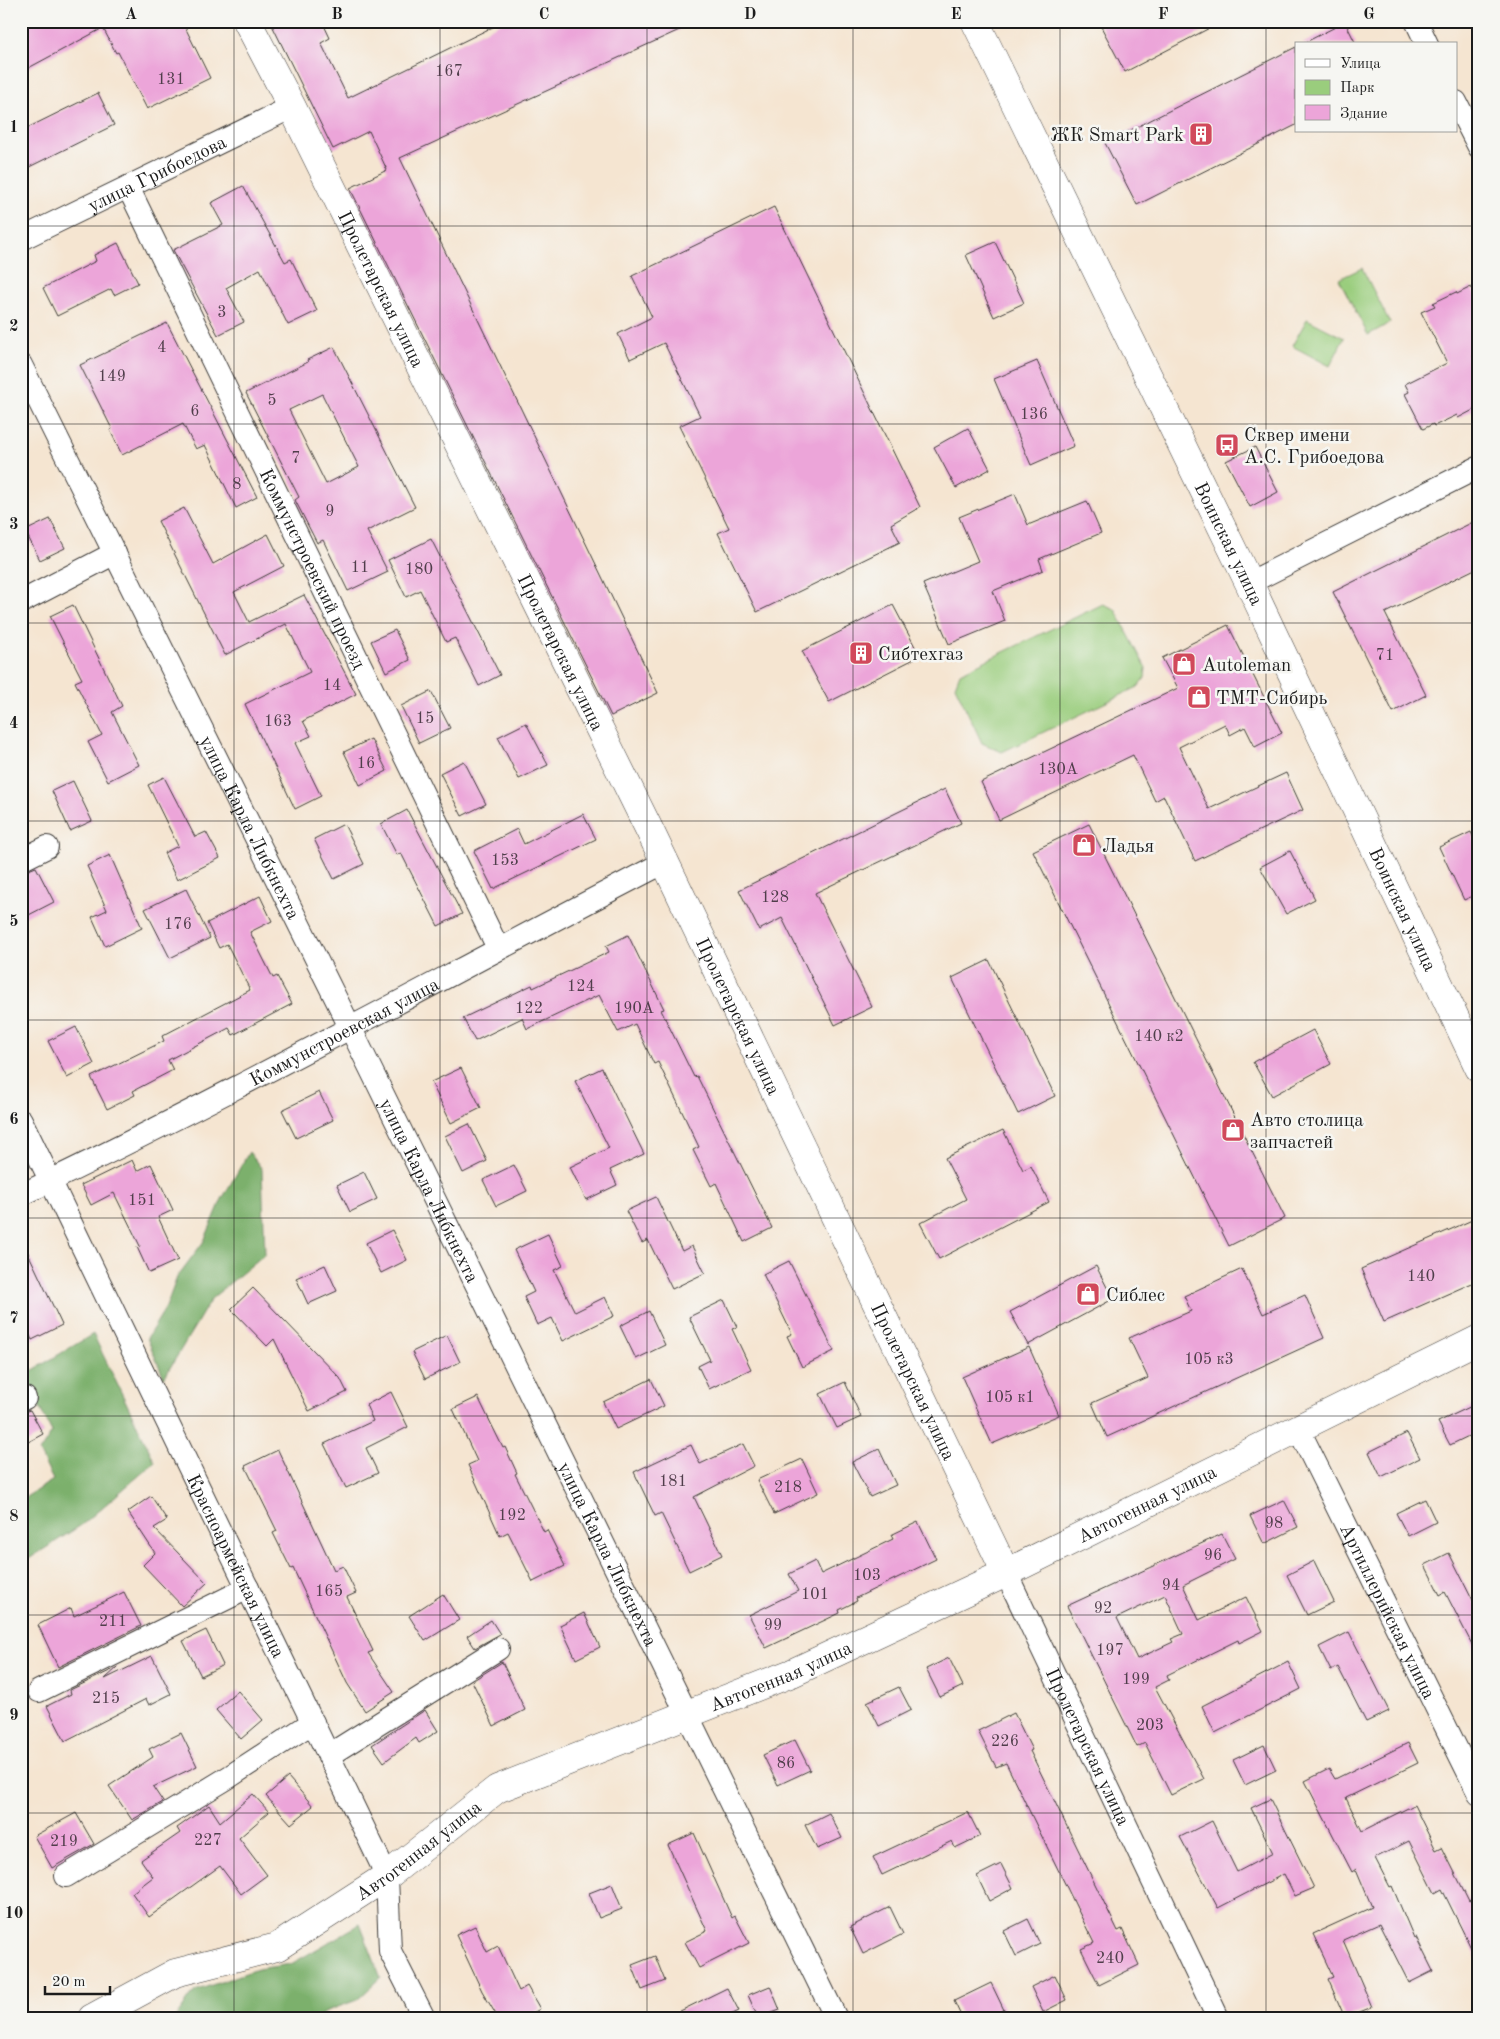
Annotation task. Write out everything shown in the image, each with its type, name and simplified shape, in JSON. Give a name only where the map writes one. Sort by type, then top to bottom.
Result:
[{"type":"street","name":"Пролетарская улица","points":[[247,21],[292,107],[665,862],[1218,2018]]},
{"type":"street","name":"Воинская улица","points":[[975,21],[1249,583],[1479,1068]]},
{"type":"street","points":[[1416,21],[1426,42]]},
{"type":"street","points":[[1458,106],[1479,147]]},
{"type":"street","name":"улица Грибоедова","points":[[21,239],[292,107]]},
{"type":"street","name":"Коммунстроевский проезд","points":[[128,187],[498,948]]},
{"type":"street","name":"улица Карла Либкнехта","points":[[21,365],[351,1029],[836,2018]]},
{"type":"street","points":[[1249,583],[1479,467]]},
{"type":"street","points":[[21,602],[114,553]]},
{"type":"street","points":[[21,860],[47,847]]},
{"type":"street","name":"Коммунстроевская улица","points":[[21,1195],[351,1029],[498,948],[665,862]]},
{"type":"street","name":"Красноармейская улица","points":[[21,1120],[52,1180],[387,1876],[390,1951],[424,2018]]},
{"type":"street","name":"Автогенная улица","points":[[92,2018],[175,1973],[277,1947],[387,1876],[497,1789],[792,1673],[1006,1573],[1479,1339]]},
{"type":"street","name":"Артиллерийская улица","points":[[1298,1428],[1479,1794]]},
{"type":"street","points":[[39,1691],[248,1588]]},
{"type":"street","points":[[329,1756],[498,1650]]},
{"type":"street","points":[[66,1876],[229,1777],[313,1722]]},
{"type":"green space","points":[[1362,268],[1390,323],[1368,335],[1339,279]]},
{"type":"green space","points":[[1307,319],[1344,338],[1330,366],[1292,346]]},
{"type":"green space","points":[[1103,604],[1115,609],[1146,668],[1145,678],[1138,687],[1002,752],[982,743],[955,686],[960,673]]},
{"type":"green space","points":[[249,1152],[262,1169],[265,1254],[211,1299],[164,1378],[147,1338],[166,1307],[177,1277],[204,1241],[222,1199]]},
{"type":"green space","points":[[93,1334],[155,1462],[83,1524],[21,1564],[21,1500],[53,1480],[39,1452],[52,1432],[23,1376]]},
{"type":"green space","points":[[360,1924],[381,1978],[357,2000],[327,2011],[319,2018],[175,2018],[195,1991],[257,1969],[291,1964]]},
{"type":"building","points":[[21,21],[182,21],[210,78],[147,109],[118,52],[116,53],[103,28],[21,72]]},
{"type":"building","points":[[270,21],[322,21],[330,38],[321,43],[348,98],[505,21],[699,21],[400,158],[658,693],[611,716],[350,188],[387,170],[369,131],[333,149]]},
{"type":"building","points":[[1098,21],[1223,21],[1125,72]]},
{"type":"building","points":[[1345,22],[1355,42],[1306,42]]},
{"type":"building","name":"ЖК Smart Park","points":[[1295,48],[1295,126],[1137,205],[1105,143]]},
{"type":"building","points":[[98,93],[114,125],[21,171],[21,131]]},
{"type":"building","points":[[243,186],[285,262],[291,259],[317,311],[288,325],[260,269],[226,288],[244,322],[218,335],[173,250],[223,225],[211,203]]},
{"type":"building","points":[[774,207],[920,507],[891,524],[900,542],[757,612],[718,533],[729,528],[679,426],[700,416],[664,343],[630,359],[618,334],[652,317],[632,276]]},
{"type":"building","points":[[995,242],[1024,303],[994,317],[966,255]]},
{"type":"building","points":[[118,243],[138,283],[114,295],[111,289],[57,316],[43,288],[96,261],[94,255]]},
{"type":"building","points":[[1471,287],[1479,303],[1479,352],[1473,356],[1479,368],[1479,407],[1458,418],[1457,415],[1423,429],[1405,394],[1409,392],[1405,384],[1447,363],[1421,312],[1435,306],[1433,303]]},
{"type":"building","points":[[167,323],[257,497],[236,508],[205,445],[196,449],[183,424],[122,455],[110,430],[112,429],[80,365]]},
{"type":"building","points":[[334,347],[415,507],[367,531],[388,572],[348,591],[323,540],[317,543],[295,500],[299,497],[246,393],[308,362],[307,360]],"holes":[[[322,394],[359,467],[326,484],[289,410]]]},
{"type":"building","points":[[1037,361],[1074,446],[1031,465],[994,379]]},
{"type":"building","points":[[968,428],[990,469],[956,488],[934,447]]},
{"type":"building","points":[[1255,447],[1278,492],[1250,507],[1226,461]]},
{"type":"building","points":[[1015,494],[1028,525],[1087,501],[1101,533],[1039,559],[1043,570],[993,591],[1005,621],[949,644],[923,584],[978,561],[959,517]]},
{"type":"building","points":[[184,508],[213,564],[268,534],[284,566],[234,592],[249,622],[304,595],[356,694],[303,721],[311,736],[295,743],[321,796],[295,809],[245,704],[310,672],[286,624],[225,655],[158,521]]},
{"type":"building","points":[[50,519],[65,548],[40,560],[25,531]]},
{"type":"building","points":[[1479,519],[1479,567],[1385,613],[1426,695],[1393,712],[1333,592]]},
{"type":"building","points":[[431,539],[500,675],[479,686],[455,638],[446,642],[420,590],[406,597],[388,560]]},
{"type":"building","points":[[73,605],[122,706],[112,712],[139,765],[108,781],[88,742],[102,735],[75,682],[82,679],[50,616]]},
{"type":"building","name":"Сибтехгаз","points":[[893,605],[920,656],[829,702],[802,651]]},
{"type":"building","points":[[1228,625],[1282,733],[1255,747],[1245,727],[1230,735],[1225,724],[1179,747],[1209,809],[1286,773],[1303,810],[1195,861],[1164,796],[1155,801],[1133,755],[999,820],[981,782],[1178,688],[1162,658]]},
{"type":"building","points":[[395,630],[410,660],[386,672],[371,641]]},
{"type":"building","points":[[431,691],[450,728],[419,743],[401,706]]},
{"type":"building","points":[[526,723],[548,765],[519,779],[498,737]]},
{"type":"building","points":[[371,739],[387,771],[360,785],[344,752]]},
{"type":"building","points":[[464,761],[486,804],[462,816],[440,773]]},
{"type":"building","points":[[164,777],[195,837],[206,832],[220,858],[177,880],[164,853],[178,846],[148,785]]},
{"type":"building","points":[[73,781],[92,821],[70,831],[52,791]]},
{"type":"building","points":[[945,789],[961,823],[815,893],[872,1007],[835,1025],[782,918],[759,930],[739,890]]},
{"type":"building","points":[[407,810],[462,914],[438,926],[401,853],[397,855],[381,824]]},
{"type":"building","points":[[583,814],[596,839],[493,889],[474,851],[517,829],[524,844]]},
{"type":"building","points":[[344,824],[364,864],[334,879],[314,839]]},
{"type":"building","points":[[1089,824],[1285,1218],[1229,1246],[1033,851]]},
{"type":"building","points":[[1471,832],[1479,849],[1479,893],[1464,900],[1439,847]]},
{"type":"building","points":[[1290,851],[1315,899],[1286,914],[1260,867]]},
{"type":"building","points":[[110,855],[142,928],[105,946],[92,917],[107,910],[87,866]]},
{"type":"building","points":[[36,867],[54,902],[21,919],[21,873]]},
{"type":"building","points":[[186,889],[210,938],[170,958],[145,909]]},
{"type":"building","points":[[260,896],[272,921],[250,932],[273,978],[277,976],[292,1004],[233,1035],[229,1028],[168,1060],[173,1070],[133,1091],[135,1095],[107,1109],[91,1077],[164,1041],[162,1036],[250,990],[227,944],[219,948],[207,923]]},
{"type":"building","points":[[628,935],[664,1009],[661,1010],[694,1077],[697,1076],[772,1228],[744,1242],[716,1183],[711,1186],[693,1150],[699,1147],[658,1062],[654,1064],[635,1024],[618,1032],[599,995],[527,1029],[522,1018],[475,1041],[463,1018],[532,985],[533,988],[609,952],[606,946]]},
{"type":"building","points":[[989,960],[1055,1096],[1018,1114],[952,978]]},
{"type":"building","points":[[76,1027],[94,1064],[67,1078],[48,1041]]},
{"type":"building","points":[[1313,1030],[1331,1064],[1272,1096],[1253,1062]]},
{"type":"building","points":[[461,1068],[481,1108],[451,1123],[431,1082]]},
{"type":"building","points":[[602,1068],[644,1154],[610,1170],[617,1185],[586,1200],[570,1167],[609,1148],[575,1081]]},
{"type":"building","points":[[319,1092],[333,1120],[296,1138],[282,1110]]},
{"type":"building","points":[[469,1124],[487,1161],[463,1173],[445,1136]]},
{"type":"building","points":[[1003,1130],[1023,1170],[1031,1166],[1049,1202],[939,1259],[920,1223],[966,1199],[945,1158]]},
{"type":"building","points":[[132,1160],[137,1171],[151,1164],[173,1210],[158,1217],[178,1260],[149,1273],[137,1247],[140,1246],[114,1193],[91,1205],[81,1185]]},
{"type":"building","points":[[514,1165],[527,1191],[496,1206],[483,1180]]},
{"type":"building","points":[[364,1172],[377,1199],[350,1212],[337,1185]]},
{"type":"building","points":[[656,1197],[682,1251],[692,1246],[705,1273],[672,1289],[648,1240],[642,1243],[626,1211]]},
{"type":"building","points":[[1479,1217],[1479,1280],[1384,1322],[1361,1269]]},
{"type":"building","points":[[392,1230],[407,1260],[381,1273],[366,1243]]},
{"type":"building","points":[[548,1234],[563,1266],[554,1270],[575,1312],[605,1297],[614,1316],[563,1341],[552,1318],[537,1325],[524,1297],[534,1292],[514,1250]]},
{"type":"building","points":[[21,1238],[62,1325],[32,1340],[21,1317]]},
{"type":"building","points":[[789,1261],[834,1351],[802,1367],[787,1336],[792,1334],[763,1274]]},
{"type":"building","points":[[325,1265],[337,1291],[308,1304],[296,1278]]},
{"type":"building","points":[[1096,1266],[1113,1299],[1028,1345],[1010,1312]]},
{"type":"building","points":[[1242,1269],[1263,1314],[1305,1295],[1324,1338],[1107,1437],[1092,1403],[1148,1378],[1129,1338],[1191,1311],[1184,1296]]},
{"type":"building","points":[[253,1288],[340,1378],[347,1392],[309,1411],[274,1339],[267,1346],[231,1309]]},
{"type":"building","points":[[724,1300],[737,1327],[732,1329],[751,1369],[709,1389],[698,1366],[710,1360],[689,1317]]},
{"type":"building","points":[[649,1311],[665,1345],[636,1359],[620,1326]]},
{"type":"building","points":[[447,1335],[460,1362],[425,1379],[412,1352]]},
{"type":"building","points":[[1029,1347],[1059,1415],[992,1444],[962,1377]]},
{"type":"building","points":[[651,1379],[664,1406],[616,1429],[603,1402]]},
{"type":"building","points":[[845,1382],[861,1417],[837,1428],[820,1394]]},
{"type":"building","points":[[391,1392],[408,1427],[366,1448],[378,1473],[346,1488],[324,1444],[373,1421],[366,1405]]},
{"type":"building","points":[[478,1397],[503,1448],[505,1447],[517,1473],[515,1474],[544,1532],[547,1530],[565,1566],[533,1582],[508,1532],[500,1536],[468,1465],[477,1461],[453,1409]]},
{"type":"building","points":[[1474,1405],[1479,1416],[1479,1431],[1450,1445],[1438,1422]]},
{"type":"building","points":[[30,1410],[43,1434],[21,1446],[21,1413]]},
{"type":"building","points":[[1407,1433],[1420,1458],[1381,1477],[1369,1452]]},
{"type":"building","points":[[743,1444],[754,1466],[694,1497],[722,1555],[689,1571],[661,1513],[655,1516],[634,1472],[691,1445],[700,1464]]},
{"type":"building","points":[[879,1449],[896,1485],[870,1497],[852,1462]]},
{"type":"building","points":[[278,1450],[334,1570],[343,1566],[356,1593],[347,1597],[373,1651],[368,1653],[394,1692],[365,1711],[347,1683],[293,1568],[291,1569],[273,1533],[277,1531],[245,1466]]},
{"type":"building","points":[[802,1459],[818,1493],[774,1514],[757,1480]]},
{"type":"building","points":[[151,1496],[167,1520],[154,1528],[207,1583],[182,1606],[143,1565],[155,1553],[128,1512]]},
{"type":"building","points":[[1425,1499],[1436,1522],[1408,1536],[1396,1513]]},
{"type":"building","points":[[1284,1500],[1298,1527],[1264,1544],[1250,1516]]},
{"type":"building","points":[[918,1522],[936,1559],[856,1598],[857,1601],[839,1610],[840,1613],[766,1648],[749,1615],[798,1591],[789,1574],[815,1561],[821,1574],[893,1539],[891,1535]]},
{"type":"building","points":[[1222,1534],[1235,1559],[1183,1585],[1199,1620],[1246,1597],[1263,1631],[1239,1643],[1238,1640],[1167,1675],[1169,1680],[1155,1687],[1204,1779],[1171,1795],[1145,1743],[1137,1747],[1067,1606]],"holes":[[[1165,1595],[1183,1634],[1171,1639],[1173,1642],[1137,1659],[1117,1618]]]},
{"type":"building","points":[[1449,1553],[1479,1612],[1479,1658],[1445,1592],[1440,1595],[1425,1565]]},
{"type":"building","points":[[1314,1561],[1334,1602],[1307,1615],[1287,1575]]},
{"type":"building","points":[[124,1592],[141,1626],[58,1667],[38,1625],[71,1608],[74,1616]]},
{"type":"building","points":[[443,1594],[459,1620],[425,1641],[409,1616]]},
{"type":"building","points":[[584,1613],[600,1647],[576,1659],[560,1625]]},
{"type":"building","points":[[491,1620],[500,1634],[475,1648],[467,1636]]},
{"type":"building","points":[[206,1630],[223,1665],[201,1676],[183,1641]]},
{"type":"building","points":[[1349,1632],[1389,1711],[1366,1722],[1338,1667],[1331,1671],[1319,1647]]},
{"type":"building","points":[[152,1656],[171,1694],[149,1705],[146,1699],[65,1741],[47,1706],[71,1694],[70,1690],[118,1667],[105,1679]]},
{"type":"building","points":[[949,1658],[963,1686],[940,1697],[926,1669]]},
{"type":"building","points":[[502,1662],[525,1710],[494,1726],[472,1681]]},
{"type":"building","points":[[1288,1662],[1301,1689],[1215,1733],[1202,1706]]},
{"type":"building","points":[[899,1687],[911,1710],[879,1726],[867,1702]]},
{"type":"building","points":[[238,1691],[263,1720],[241,1739],[216,1710]]},
{"type":"building","points":[[425,1710],[438,1731],[419,1743],[416,1738],[384,1762],[372,1745]]},
{"type":"building","points":[[1014,1713],[1032,1750],[1030,1751],[1118,1931],[1122,1929],[1139,1965],[1099,1985],[1081,1949],[1094,1943],[1006,1763],[996,1767],[978,1731]]},
{"type":"building","points":[[181,1733],[197,1766],[153,1787],[163,1802],[132,1820],[109,1786],[153,1757],[149,1749]]},
{"type":"building","points":[[795,1740],[810,1770],[778,1785],[763,1755]]},
{"type":"building","points":[[1408,1743],[1418,1763],[1346,1798],[1362,1831],[1414,1805],[1436,1850],[1442,1847],[1469,1901],[1479,1896],[1479,1964],[1442,1889],[1435,1893],[1409,1841],[1375,1858],[1390,1887],[1392,1886],[1414,1938],[1416,1937],[1433,1971],[1409,1983],[1379,1924],[1343,1940],[1372,2007],[1345,2018],[1328,1979],[1333,1977],[1313,1934],[1372,1907],[1356,1869],[1352,1872],[1305,1781],[1329,1769],[1335,1779]]},
{"type":"building","points":[[1264,1745],[1276,1770],[1245,1785],[1233,1760]]},
{"type":"building","points":[[288,1777],[313,1806],[291,1824],[266,1796]]},
{"type":"building","points":[[253,1794],[269,1812],[239,1838],[267,1875],[241,1894],[220,1866],[149,1917],[132,1893],[153,1877],[141,1860],[180,1833],[177,1828],[209,1805],[220,1822]]},
{"type":"building","points":[[1270,1799],[1314,1888],[1295,1896],[1284,1874],[1218,1908],[1180,1837],[1212,1821],[1237,1872],[1273,1853],[1251,1808]]},
{"type":"building","points":[[968,1812],[980,1836],[955,1848],[952,1841],[882,1875],[873,1857]]},
{"type":"building","points":[[76,1813],[94,1844],[52,1868],[34,1836]]},
{"type":"building","points":[[829,1813],[842,1838],[817,1849],[805,1825]]},
{"type":"building","points":[[694,1833],[732,1918],[735,1916],[749,1943],[699,1968],[685,1942],[707,1931],[668,1845]]},
{"type":"building","points":[[1001,1864],[1013,1888],[989,1901],[977,1876]]},
{"type":"building","points":[[612,1884],[622,1909],[599,1918],[589,1893]]},
{"type":"building","points":[[890,1907],[903,1934],[863,1954],[850,1927]]},
{"type":"building","points":[[1028,1919],[1040,1944],[1016,1956],[1004,1931]]},
{"type":"building","points":[[475,1926],[487,1952],[498,1946],[519,1991],[527,1986],[540,2009],[524,2018],[498,2018],[482,1991],[456,1935]]},
{"type":"building","points":[[655,1956],[665,1981],[642,1990],[632,1965]]},
{"type":"building","points":[[1055,1975],[1067,2000],[1043,2012],[1031,1987]]},
{"type":"building","points":[[991,1983],[1004,2010],[987,2018],[962,2018],[954,2001]]},
{"type":"building","points":[[770,1986],[780,2010],[758,2018],[748,1995]]},
{"type":"building","points":[[727,1988],[739,2011],[724,2018],[666,2018]]},
{"type":"place","name":"ЖК Smart Park","points":[[1201,134]]},
{"type":"place","name":"Сквер имени А.С. Грибоедова","points":[[1227,445]]},
{"type":"place","name":"Сибтехгаз","points":[[861,653]]},
{"type":"place","name":"Autoleman","points":[[1184,664]]},
{"type":"place","name":"ТМТ-Сибирь","points":[[1199,697]]},
{"type":"place","name":"Ладья","points":[[1084,845]]},
{"type":"place","name":"Авто столица запчастей","points":[[1233,1130]]},
{"type":"place","name":"Сиблес","points":[[1088,1294]]}]
